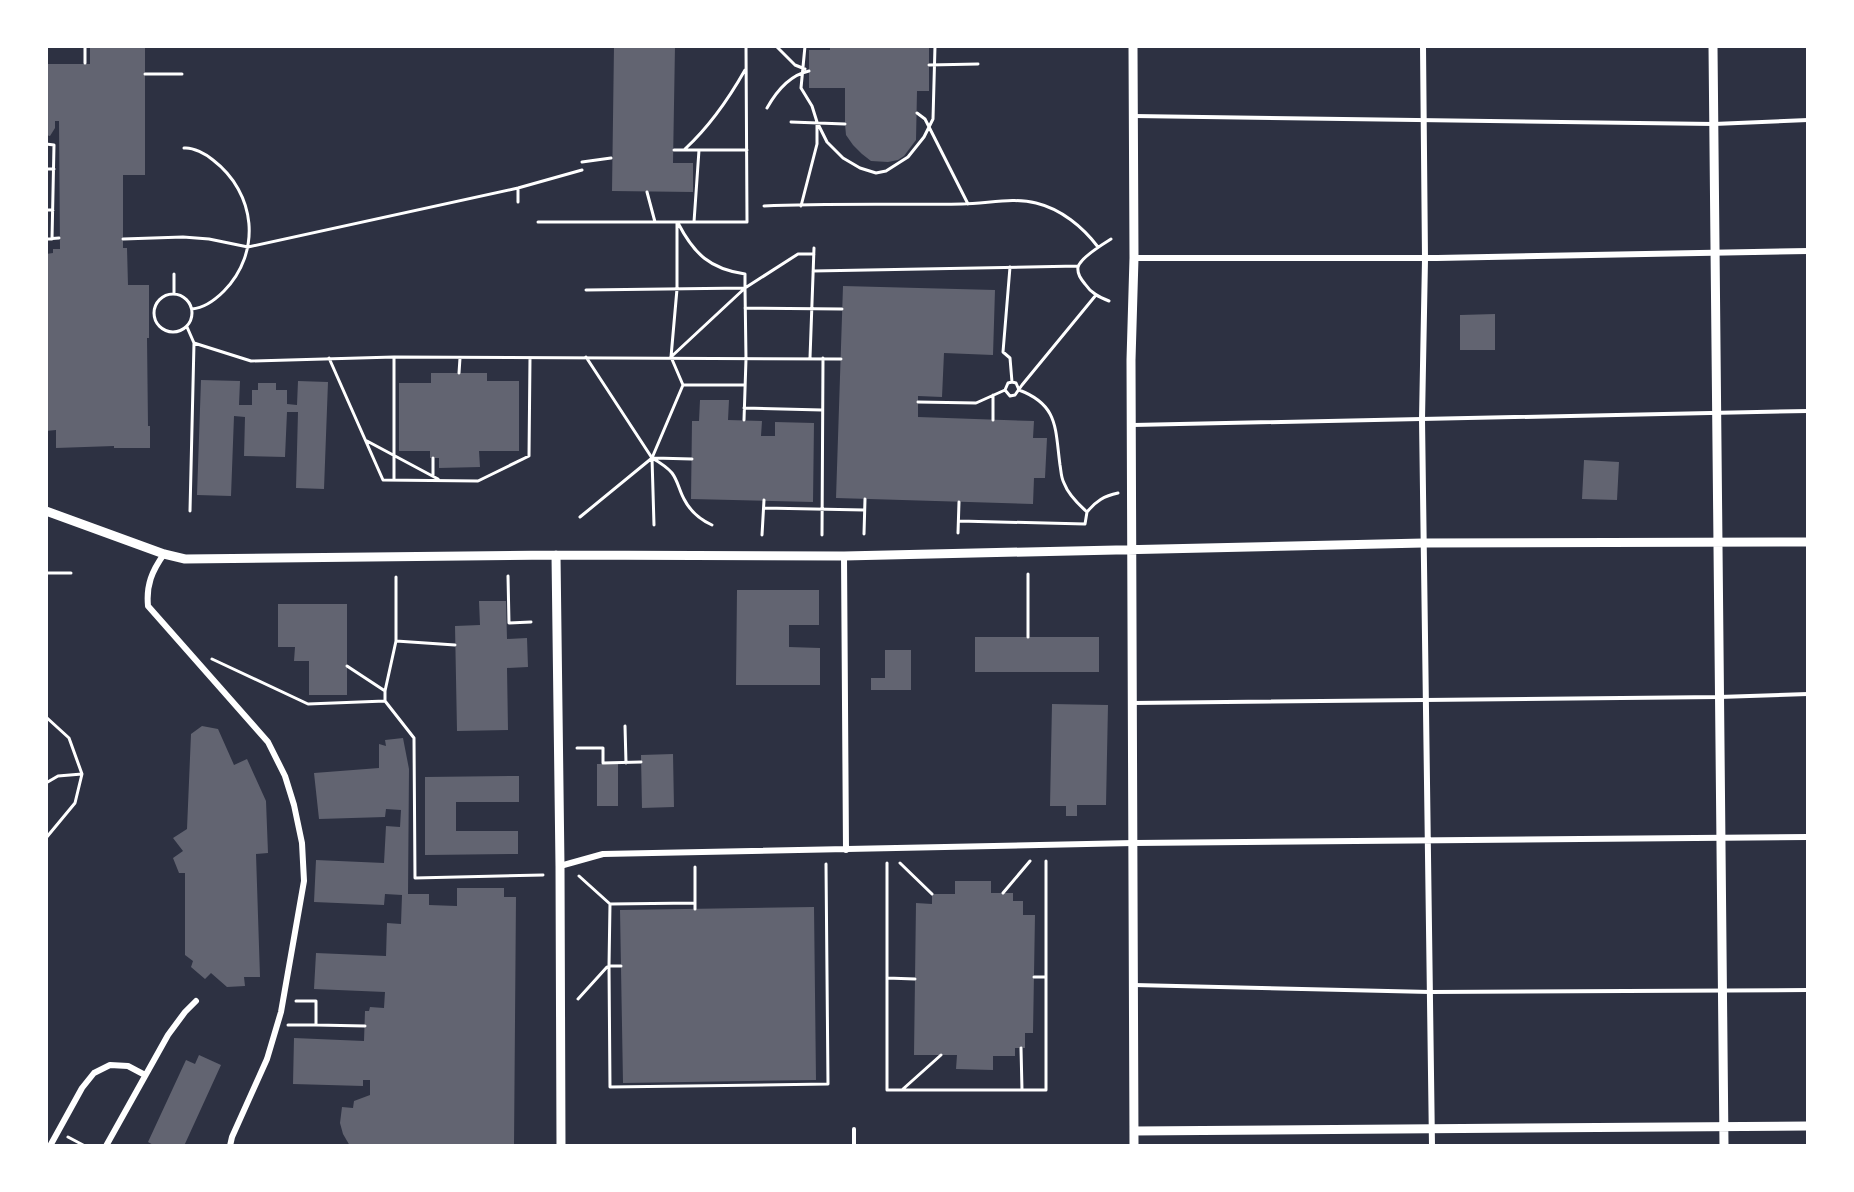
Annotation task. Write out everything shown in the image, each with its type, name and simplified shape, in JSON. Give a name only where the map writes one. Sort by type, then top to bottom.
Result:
[{"type":"street","points":[[1133,46],[1131,703],[1134,843],[1134,1146]]},
{"type":"street","points":[[1423,46],[1425,259],[1422,419],[1423,543],[1432,1146]]},
{"type":"street","points":[[1713,46],[1724,1146]]},
{"type":"street","points":[[1134,258],[1425,259],[1808,251]]},
{"type":"street","points":[[46,511],[164,554],[185,559],[556,555],[844,556],[1423,543],[1808,542]]},
{"type":"street","points":[[164,554],[151,573],[147,592],[148,606],[268,742],[285,776],[302,843],[304,881],[281,1012],[267,1059],[230,1146]]},
{"type":"street","points":[[556,555],[561,1146]]},
{"type":"street","points":[[844,556],[846,850]]},
{"type":"street","points":[[560,866],[603,854],[1134,843],[1808,837]]},
{"type":"street","points":[[106,1146],[168,1035],[196,1001]]},
{"type":"street","points":[[50,1146],[82,1088],[94,1073],[110,1065],[128,1066],[145,1075]]},
{"type":"street","points":[[1134,1131],[1808,1126]]},
{"type":"lane","points":[[1134,116],[1714,124],[1808,120]]},
{"type":"lane","points":[[1132,425],[1808,411]]},
{"type":"lane","points":[[1131,703],[1719,697],[1808,694]]},
{"type":"lane","points":[[1134,985],[1430,992],[1808,990]]},
{"type":"lane","points":[[854,1129],[854,1146]]},
{"type":"path","points":[[85,46],[85,63]]},
{"type":"path","points":[[538,222],[747,222],[746,46]]},
{"type":"path","points":[[776,46],[803,70]]},
{"type":"path","points":[[805,46],[801,88],[812,106],[827,142],[843,158],[860,168],[876,173],[886,171],[908,157],[924,137],[933,119],[935,46]]},
{"type":"path","points":[[929,65],[978,64]]},
{"type":"path","points":[[685,149],[716,116],[732,94],[746,68]]},
{"type":"path","points":[[767,108],[773,97],[803,70]]},
{"type":"path","points":[[145,74],[182,74]]},
{"type":"path","points":[[917,113],[925,119],[968,204]]},
{"type":"path","points":[[791,122],[844,124]]},
{"type":"path","points":[[801,206],[817,144],[817,122]]},
{"type":"path","points":[[46,144],[54,145],[52,239]]},
{"type":"path","points":[[184,148],[189,147],[210,157],[236,183],[245,202],[250,224],[248,247],[234,281],[218,297],[192,309]]},
{"type":"path","points":[[674,150],[747,150]]},
{"type":"path","points":[[694,222],[699,150]]},
{"type":"path","points":[[582,162],[611,158]]},
{"type":"path","points":[[46,169],[54,169]]},
{"type":"path","points":[[123,239],[183,237],[209,239],[248,247],[518,188],[582,171]]},
{"type":"path","points":[[518,188],[518,202]]},
{"type":"path","points":[[646,192],[655,222]]},
{"type":"path","points":[[764,206],[968,204],[1015,201],[1036,203],[1066,216],[1090,236],[1098,247]]},
{"type":"path","points":[[46,210],[53,210]]},
{"type":"path","points":[[677,222],[688,241],[709,262],[728,271],[745,274],[744,420]]},
{"type":"path","points":[[654,525],[652,458],[683,385],[671,357],[677,289],[677,222]]},
{"type":"path","points":[[46,240],[59,238]]},
{"type":"path","points":[[1109,301],[1096,295],[1087,287],[1078,275],[1078,266],[1098,247],[1111,239]]},
{"type":"path","points":[[810,358],[814,248]]},
{"type":"path","points":[[671,357],[745,288],[798,254],[814,254]]},
{"type":"path","points":[[813,271],[1078,266]]},
{"type":"path","points":[[1010,267],[1003,352],[1010,358],[1012,382]]},
{"type":"path","points":[[174,274],[174,294]]},
{"type":"path","points":[[586,290],[745,288]]},
{"type":"path","points":[[174,294],[186,298],[192,309],[191,321],[187,327],[179,331],[171,332],[163,329],[154,314],[160,299],[174,294]]},
{"type":"path","points":[[1005,390],[1010,396],[1019,390],[1096,295]]},
{"type":"path","points":[[745,308],[842,309]]},
{"type":"path","points":[[187,327],[194,343],[190,511]]},
{"type":"path","points":[[194,343],[251,361],[394,357],[841,359]]},
{"type":"path","points":[[394,357],[394,480]]},
{"type":"path","points":[[586,357],[652,458],[671,471],[692,510],[712,525]]},
{"type":"path","points":[[329,358],[383,480],[478,481],[529,456],[530,358]]},
{"type":"path","points":[[459,373],[460,358]]},
{"type":"path","points":[[822,534],[823,358]]},
{"type":"path","points":[[918,402],[976,403],[1005,390],[1008,383],[1012,382]]},
{"type":"path","points":[[1012,382],[1016,383],[1019,390],[1040,401],[1052,415],[1057,432],[1063,482],[1087,512]]},
{"type":"path","points":[[683,385],[745,385]]},
{"type":"path","points":[[993,395],[993,420]]},
{"type":"path","points":[[744,408],[822,410]]},
{"type":"path","points":[[365,440],[440,480]]},
{"type":"path","points":[[580,517],[652,458],[692,459]]},
{"type":"path","points":[[432,476],[433,459]]},
{"type":"path","points":[[958,521],[1085,524],[1087,512],[1094,503],[1105,496],[1118,493]]},
{"type":"path","points":[[864,534],[865,499]]},
{"type":"path","points":[[762,535],[764,500]]},
{"type":"path","points":[[958,533],[959,502]]},
{"type":"path","points":[[764,508],[864,510]]},
{"type":"path","points":[[46,573],[70,573]]},
{"type":"path","points":[[1028,574],[1028,637]]},
{"type":"path","points":[[508,576],[509,623],[531,622]]},
{"type":"path","points":[[396,577],[396,641],[385,691],[385,701],[414,738],[415,878],[543,875]]},
{"type":"path","points":[[396,641],[455,645]]},
{"type":"path","points":[[212,659],[308,704],[385,701]]},
{"type":"path","points":[[347,666],[385,691]]},
{"type":"path","points":[[46,717],[69,738],[82,774],[75,803],[46,838]]},
{"type":"path","points":[[625,726],[626,763]]},
{"type":"path","points":[[577,748],[603,748],[603,763],[641,762]]},
{"type":"path","points":[[46,783],[58,776],[82,774]]},
{"type":"path","points":[[1003,893],[1030,861]]},
{"type":"path","points":[[887,863],[887,1090],[1046,1090],[1046,861]]},
{"type":"path","points":[[900,863],[932,894]]},
{"type":"path","points":[[610,904],[610,1087],[828,1084],[826,864]]},
{"type":"path","points":[[695,867],[695,909]]},
{"type":"path","points":[[579,876],[610,904],[695,903]]},
{"type":"path","points":[[578,999],[609,966],[621,966]]},
{"type":"path","points":[[1034,977],[1046,977]]},
{"type":"path","points":[[887,978],[915,979]]},
{"type":"path","points":[[296,1001],[316,1001],[316,1025]]},
{"type":"path","points":[[288,1025],[364,1026]]},
{"type":"path","points":[[1021,1048],[1022,1090]]},
{"type":"path","points":[[902,1090],[941,1055]]},
{"type":"path","points":[[58,1133],[85,1146]]},
{"type":"building","points":[[90,46],[145,46],[145,175],[123,175],[123,248],[127,248],[128,285],[149,285],[149,338],[147,338],[150,448],[114,448],[114,446],[56,448],[56,430],[46,431],[46,254],[53,253],[53,249],[60,249],[59,121],[55,121],[55,128],[50,136],[46,135],[46,64],[90,64]]},
{"type":"building","points":[[614,46],[675,46],[673,163],[693,163],[693,192],[612,191]]},
{"type":"building","points":[[830,46],[929,46],[929,91],[917,91],[916,140],[898,160],[871,161],[853,145],[846,135],[845,88],[809,88],[809,50],[830,50]]},
{"type":"building","points":[[843,286],[995,290],[993,355],[944,353],[942,397],[918,396],[918,417],[1034,421],[1033,438],[1047,438],[1045,478],[1034,478],[1033,504],[836,498]]},
{"type":"building","points":[[1495,314],[1495,350],[1460,350],[1460,315]]},
{"type":"building","points":[[431,373],[487,373],[487,381],[519,381],[519,451],[479,451],[480,467],[439,468],[439,458],[430,458],[430,451],[399,451],[399,383],[431,383]]},
{"type":"building","points":[[201,380],[240,381],[239,405],[252,405],[252,390],[258,390],[258,383],[276,383],[276,390],[287,390],[287,404],[297,405],[298,381],[328,382],[324,489],[296,488],[298,412],[287,412],[285,457],[244,456],[245,417],[234,416],[231,496],[197,495]]},
{"type":"building","points":[[700,400],[729,400],[728,420],[762,421],[761,436],[775,436],[775,422],[814,423],[813,502],[691,499],[692,421],[699,421]]},
{"type":"building","points":[[1584,460],[1619,462],[1617,500],[1582,499]]},
{"type":"building","points":[[737,590],[819,590],[819,625],[789,625],[789,647],[820,648],[820,685],[736,685]]},
{"type":"building","points":[[479,601],[506,601],[507,639],[527,638],[528,667],[507,668],[508,730],[457,731],[455,626],[480,625]]},
{"type":"building","points":[[278,604],[347,604],[347,695],[309,695],[309,661],[294,661],[295,647],[278,647]]},
{"type":"building","points":[[975,637],[1099,637],[1099,672],[975,672]]},
{"type":"building","points":[[885,650],[911,650],[911,690],[871,690],[871,678],[885,678]]},
{"type":"building","points":[[1052,704],[1108,705],[1106,805],[1077,805],[1077,816],[1066,816],[1066,806],[1050,806]]},
{"type":"building","points":[[202,726],[218,729],[234,765],[247,759],[266,801],[268,853],[256,854],[260,977],[244,977],[245,986],[227,987],[211,973],[205,979],[191,967],[193,961],[185,955],[185,873],[179,873],[173,858],[183,851],[173,838],[187,829],[191,734]]},
{"type":"building","points":[[403,738],[409,769],[408,894],[429,894],[429,905],[457,906],[457,888],[504,888],[504,897],[516,897],[514,1146],[350,1146],[340,1123],[342,1107],[353,1108],[354,1101],[370,1095],[370,1080],[363,1080],[363,1086],[293,1084],[294,1038],[364,1041],[365,1011],[369,1011],[370,1007],[384,1008],[385,992],[314,989],[316,953],[386,956],[387,923],[401,924],[402,895],[385,894],[384,905],[314,902],[316,860],[384,863],[386,826],[400,827],[401,810],[386,809],[385,817],[319,819],[314,773],[379,768],[379,744],[386,746],[385,740]]},
{"type":"building","points":[[673,754],[674,807],[642,808],[641,755]]},
{"type":"building","points":[[597,764],[618,764],[618,806],[597,806]]},
{"type":"building","points":[[519,776],[519,802],[456,802],[456,831],[518,831],[518,854],[425,855],[425,777]]},
{"type":"building","points":[[955,881],[991,881],[991,893],[1013,893],[1013,901],[1023,901],[1023,915],[1035,915],[1033,1033],[1025,1033],[1025,1048],[1015,1048],[1015,1056],[993,1056],[993,1070],[956,1069],[957,1055],[914,1055],[916,903],[932,904],[932,894],[955,894]]},
{"type":"building","points":[[814,907],[816,1080],[623,1083],[620,910]]},
{"type":"building","points":[[199,1055],[221,1065],[184,1146],[155,1146],[148,1142],[186,1060],[195,1064]]}]
